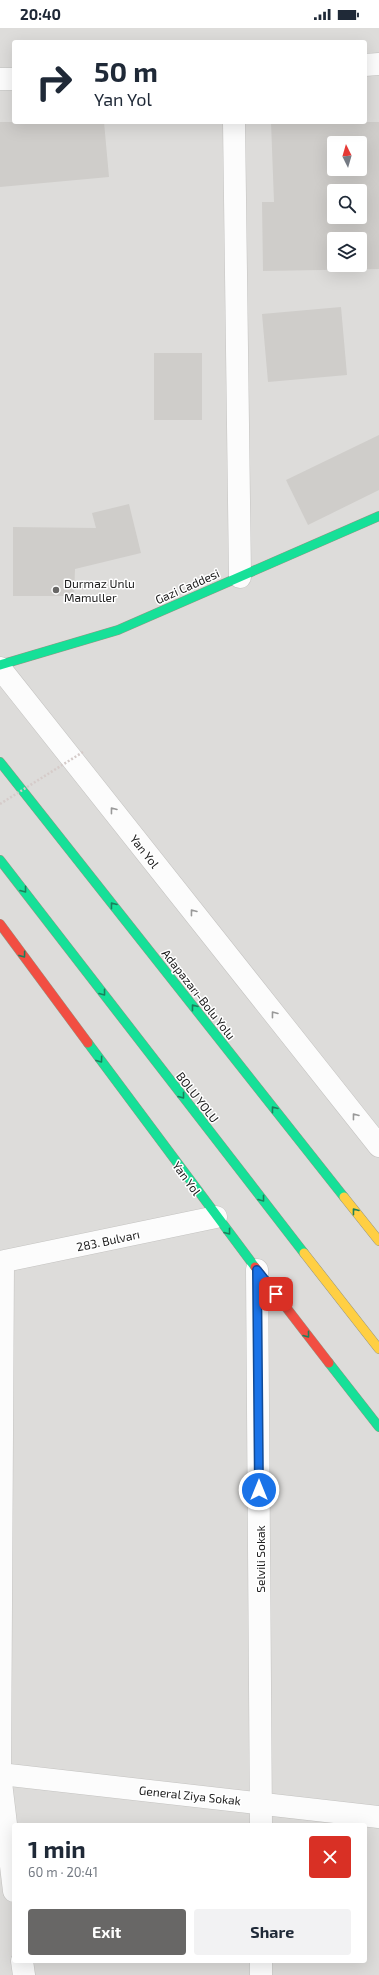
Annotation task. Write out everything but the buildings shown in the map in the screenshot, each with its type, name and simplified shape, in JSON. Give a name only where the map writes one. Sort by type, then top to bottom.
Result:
[{"type":"main road","name":"Gazi Caddesi","points":[[0,666],[118,630],[379,516]]},
{"type":"main road","name":"Adapazarı-Bolu Yolu","points":[[0,762],[379,1241]]},
{"type":"main road","name":"BOLU YOLU","points":[[0,860],[379,1349]]},
{"type":"main road","name":"Yan Yol","points":[[0,924],[216,1217],[379,1427]]},
{"type":"street","points":[[367,65],[379,64]]},
{"type":"street","points":[[0,79],[12,79]]},
{"type":"street","points":[[234,124],[240,577]]},
{"type":"street","name":"Yan Yol","points":[[0,666],[379,1146]]},
{"type":"street","name":"283. Bulvarı","points":[[2,1262],[216,1217]]},
{"type":"street","points":[[2,1262],[0,1774],[12,1874]]},
{"type":"street","name":"Selvili Sokak","points":[[257,1270],[261,1823]]},
{"type":"street","name":"General Ziya Sokak","points":[[0,1774],[379,1817]]},
{"type":"street","points":[[22,1963],[24,1975]]},
{"type":"street","points":[[261,1963],[261,1975]]},
{"type":"path","points":[[0,804],[83,752]]},
{"type":"shaded area","points":[[0,28],[379,28],[379,1975],[0,1975]]},
{"type":"traffic: fast","points":[[0,665],[118,630],[379,516]]},
{"type":"traffic: fast","points":[[0,762],[344,1197]]},
{"type":"traffic: fast","points":[[0,860],[304,1253]]},
{"type":"traffic: fast","points":[[88,1043],[255,1267]]},
{"type":"traffic: fast","points":[[329,1363],[379,1427]]},
{"type":"traffic: slow","points":[[344,1197],[379,1241]]},
{"type":"traffic: slow","points":[[304,1253],[379,1349]]},
{"type":"traffic: jam","points":[[0,924],[88,1043]]},
{"type":"traffic: jam","points":[[255,1267],[329,1363]]},
{"type":"place","name":"Durmaz Unlu Mamuller","points":[[56,590]]},
{"type":"route","points":[[259,1490],[257,1270],[276,1294]]}]
